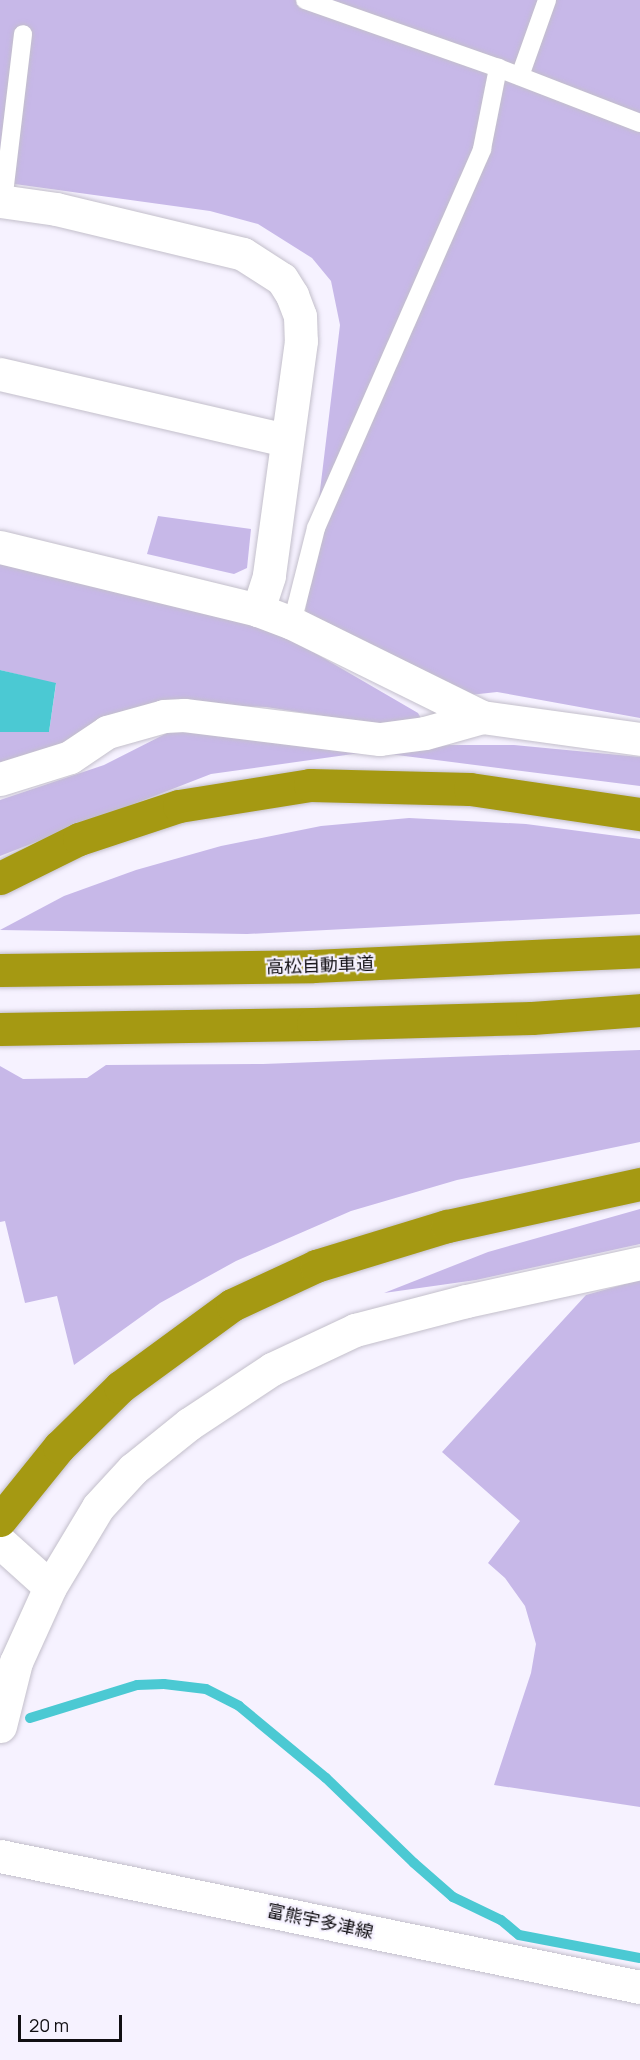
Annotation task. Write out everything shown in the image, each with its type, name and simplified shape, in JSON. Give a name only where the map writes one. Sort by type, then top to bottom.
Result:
[{"type":"highway","points":[[0,878],[80,839],[179,806],[310,785],[470,789],[640,814]]},
{"type":"highway","name":"高松自動車道","points":[[0,970],[314,966],[640,951]]},
{"type":"highway","points":[[0,1029],[336,1023],[532,1017],[640,1010]]},
{"type":"highway","points":[[9,1508],[59,1447],[120,1387],[232,1305],[316,1266],[447,1226],[640,1184]]},
{"type":"street","points":[[2,202],[56,209],[243,254],[282,279],[292,295],[300,316],[301,340],[269,576],[258,610]]},
{"type":"street","points":[[0,374],[287,440]]},
{"type":"street","points":[[0,547],[258,610],[292,623],[482,717],[640,739]]},
{"type":"street","points":[[0,779],[70,757],[107,732],[164,716],[184,715],[380,739],[425,733],[482,717]]},
{"type":"street","points":[[0,1726],[16,1662],[50,1587],[98,1507],[133,1469],[189,1424],[272,1369],[355,1330],[409,1314],[640,1263]]},
{"type":"street","points":[[0,1542],[50,1587]]},
{"type":"street","name":"富熊宇多津線","points":[[0,1856],[640,1987]]},
{"type":"lane","points":[[305,0],[498,68],[640,123]]},
{"type":"lane","points":[[519,76],[548,0]]},
{"type":"lane","points":[[2,202],[23,34]]},
{"type":"lane","points":[[292,623],[316,528],[482,149],[498,68]]},
{"type":"shaded area","points":[[0,0],[640,0],[640,718],[497,692],[470,695],[305,615],[340,325],[331,281],[312,258],[258,224],[210,211],[0,182]]},
{"type":"shaded area","points":[[158,516],[251,529],[247,568],[234,574],[147,554]]},
{"type":"shaded area","points":[[0,562],[265,624],[418,713],[423,722],[383,725],[266,707],[157,703],[71,745],[0,768],[0,732],[49,732],[56,684],[0,670]]},
{"type":"shaded area","points":[[177,728],[389,754],[353,754],[211,774],[0,856],[0,800],[104,765]]},
{"type":"shaded area","points":[[449,745],[514,745],[640,757],[640,786],[389,754]]},
{"type":"shaded area","points":[[409,818],[526,824],[640,839],[640,914],[247,934],[0,930],[64,896],[136,870],[221,846],[321,826]]},
{"type":"shaded area","points":[[640,1050],[640,1142],[457,1180],[351,1211],[236,1261],[160,1303],[74,1365],[57,1296],[25,1303],[5,1221],[0,1222],[0,1066],[23,1079],[87,1078],[106,1065],[263,1064]]},
{"type":"shaded area","points":[[640,1209],[640,1244],[476,1280],[384,1293],[488,1252]]},
{"type":"shaded area","points":[[640,1280],[640,1807],[494,1785],[531,1673],[536,1644],[525,1606],[505,1578],[488,1563],[520,1521],[442,1452],[586,1295]]},
{"type":"water","points":[[0,670],[56,683],[49,732],[0,732]]},
{"type":"waterway","points":[[30,1718],[137,1685],[164,1684],[206,1689],[239,1706],[326,1778],[414,1863],[453,1897],[501,1920],[519,1935],[640,1958]]}]
